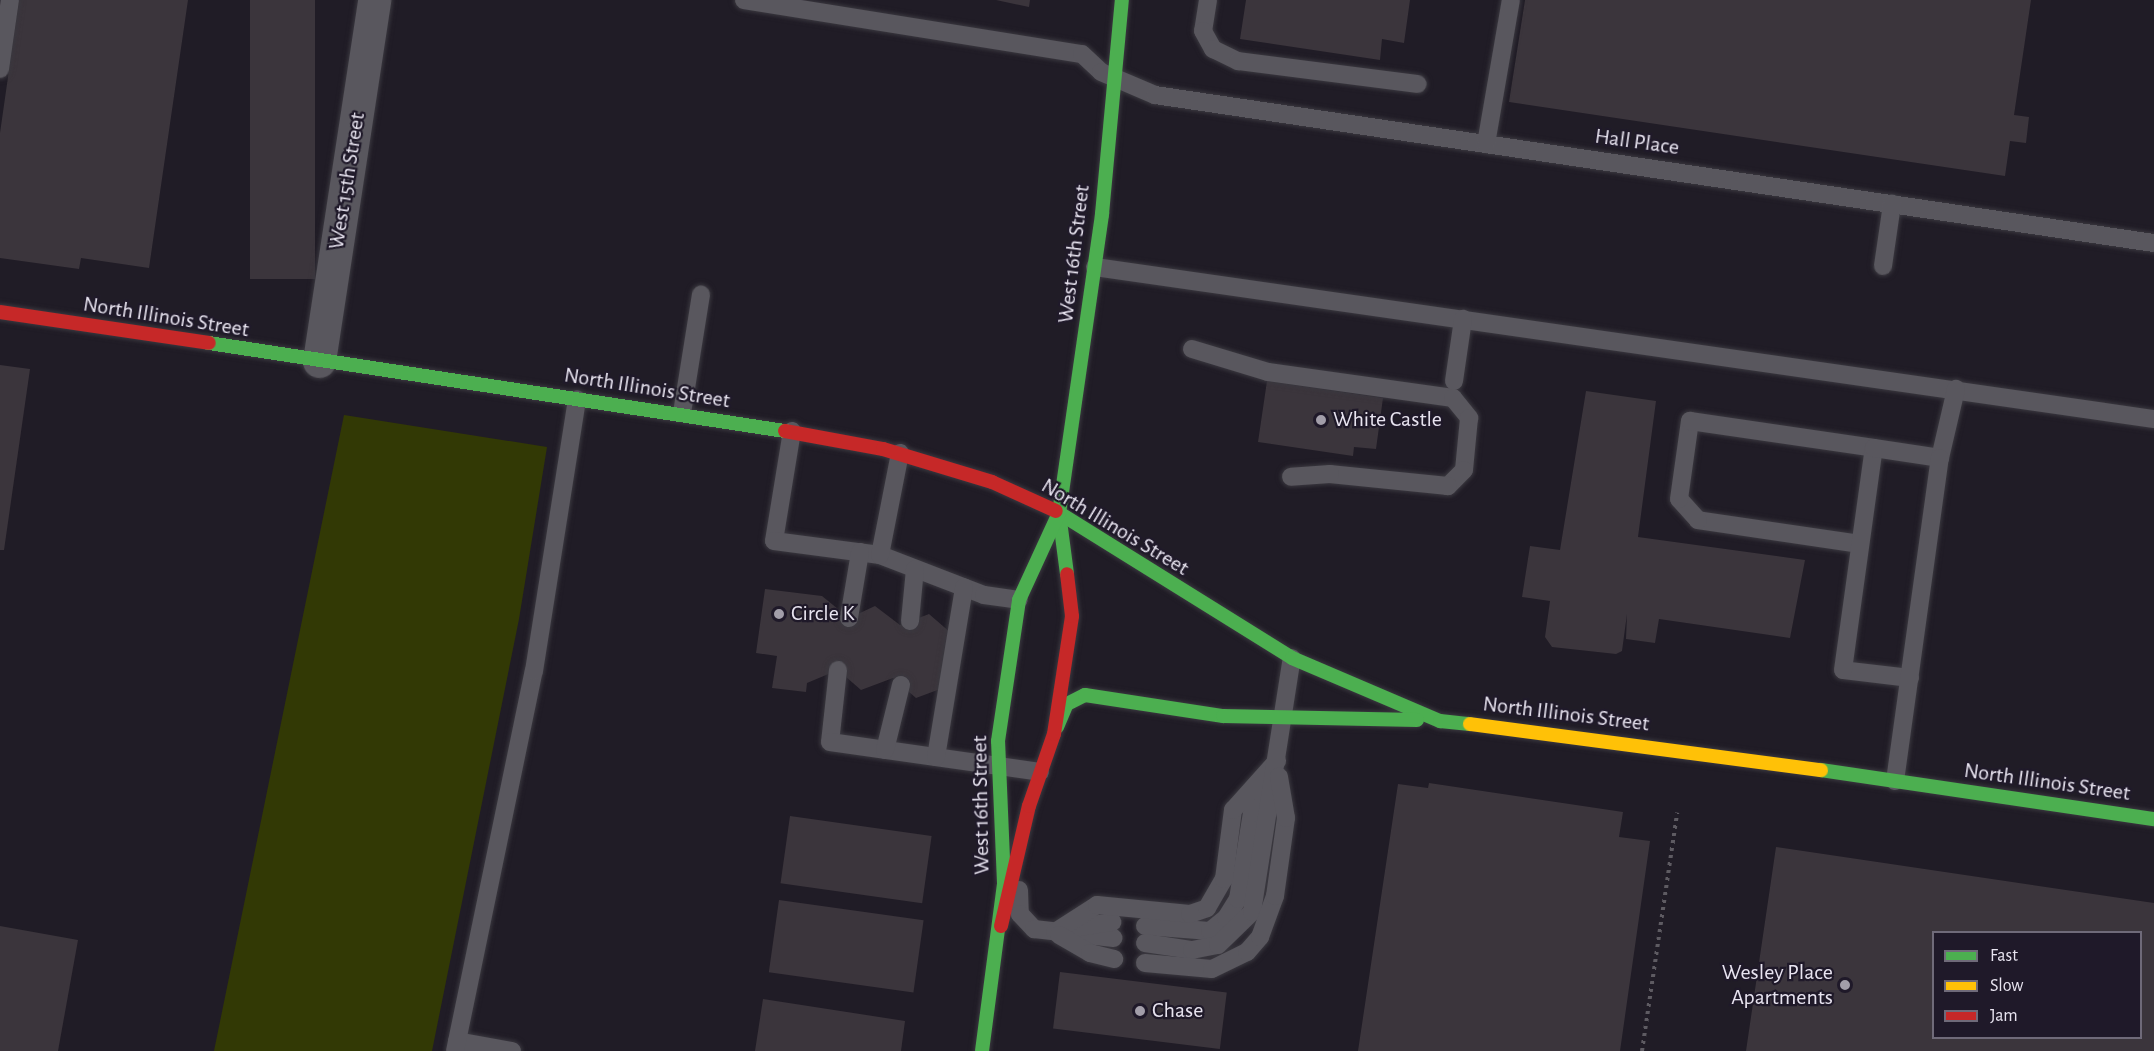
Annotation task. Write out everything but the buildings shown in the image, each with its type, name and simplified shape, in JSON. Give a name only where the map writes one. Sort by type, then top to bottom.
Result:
[{"type":"main road","name":"West 16th Street","points":[[982,1051],[1001,926],[1040,772],[1054,734],[1072,616],[1059,513],[1095,267],[1116,78],[1122,0]]},
{"type":"main road","name":"North Illinois Street","points":[[0,312],[682,413],[792,431],[900,453],[992,482],[1059,513],[1292,658],[1440,721],[1894,781],[2154,819]]},
{"type":"main road","name":"West 16th Street","points":[[1001,926],[999,766],[1019,600],[1059,513]]},
{"type":"main road","points":[[1054,734],[1067,704],[1085,695],[1223,716],[1440,721]]},
{"type":"street","name":"West 15th Street","points":[[319,361],[374,0]]},
{"type":"lane","points":[[0,69],[10,0]]},
{"type":"lane","name":"Hall Place","points":[[744,0],[1082,54],[1116,78],[1155,95],[2154,243]]},
{"type":"lane","points":[[1208,0],[1203,31],[1213,49],[1238,61],[1418,84]]},
{"type":"lane","points":[[1486,144],[1510,48],[1511,0]]},
{"type":"lane","points":[[1883,266],[1892,204]]},
{"type":"lane","points":[[1095,267],[2154,419]]},
{"type":"lane","points":[[682,413],[701,295]]},
{"type":"lane","points":[[1454,381],[1463,319]]},
{"type":"lane","points":[[1192,349],[1268,372],[1453,398],[1469,418],[1464,470],[1448,486],[1330,474],[1291,477]]},
{"type":"lane","points":[[1894,781],[1940,458],[1956,389]]},
{"type":"lane","points":[[512,1051],[456,1046],[534,671],[577,399]]},
{"type":"lane","points":[[1860,544],[1698,520],[1679,499],[1690,421],[1940,458]]},
{"type":"lane","points":[[792,431],[774,541],[880,555],[964,587],[1019,600]]},
{"type":"lane","points":[[1874,448],[1843,670],[1910,678]]},
{"type":"lane","points":[[880,555],[900,453]]},
{"type":"lane","points":[[849,618],[860,552]]},
{"type":"lane","points":[[910,621],[915,569]]},
{"type":"lane","points":[[936,757],[964,587]]},
{"type":"lane","points":[[1145,935],[1192,950],[1218,945],[1252,912],[1292,658]]},
{"type":"lane","points":[[838,670],[830,742],[1040,772]]},
{"type":"lane","points":[[885,750],[901,685]]},
{"type":"lane","points":[[1055,932],[1096,905],[1190,914],[1207,908],[1224,879],[1233,810],[1276,761]]},
{"type":"lane","points":[[1145,963],[1212,969],[1247,952],[1260,937],[1275,896],[1286,818],[1276,761]]},
{"type":"lane","points":[[1023,839],[1020,914],[1034,929],[1055,932],[1112,930]]},
{"type":"lane","points":[[1055,932],[1090,953],[1114,959]]},
{"type":"path","points":[[1642,1051],[1677,813]]},
{"type":"green space","points":[[344,415],[547,447],[519,619],[432,1051],[214,1051]]},
{"type":"traffic: fast","points":[[1067,574],[1059,513],[1102,214],[1122,0]]},
{"type":"traffic: fast","points":[[209,343],[785,431]]},
{"type":"traffic: fast","points":[[1056,511],[1292,658],[1440,721],[1470,724]]},
{"type":"traffic: fast","points":[[982,1051],[1004,883],[998,741],[1019,600],[1059,513]]},
{"type":"traffic: fast","points":[[1057,727],[1067,704],[1085,695],[1223,716],[1417,720]]},
{"type":"traffic: fast","points":[[1821,770],[2154,819]]},
{"type":"traffic: slow","points":[[1470,724],[1821,770]]},
{"type":"traffic: jam","points":[[0,312],[209,343]]},
{"type":"traffic: jam","points":[[785,431],[883,449],[992,482],[1056,511]]},
{"type":"traffic: jam","points":[[1001,926],[1029,806],[1054,734],[1072,616],[1067,574]]},
{"type":"place","name":"White Castle","points":[[1321,420]]},
{"type":"place","name":"Circle K","points":[[779,614]]},
{"type":"place","name":"Wesley Place Apartments","points":[[1845,985]]},
{"type":"place","name":"Chase","points":[[1140,1011]]}]
